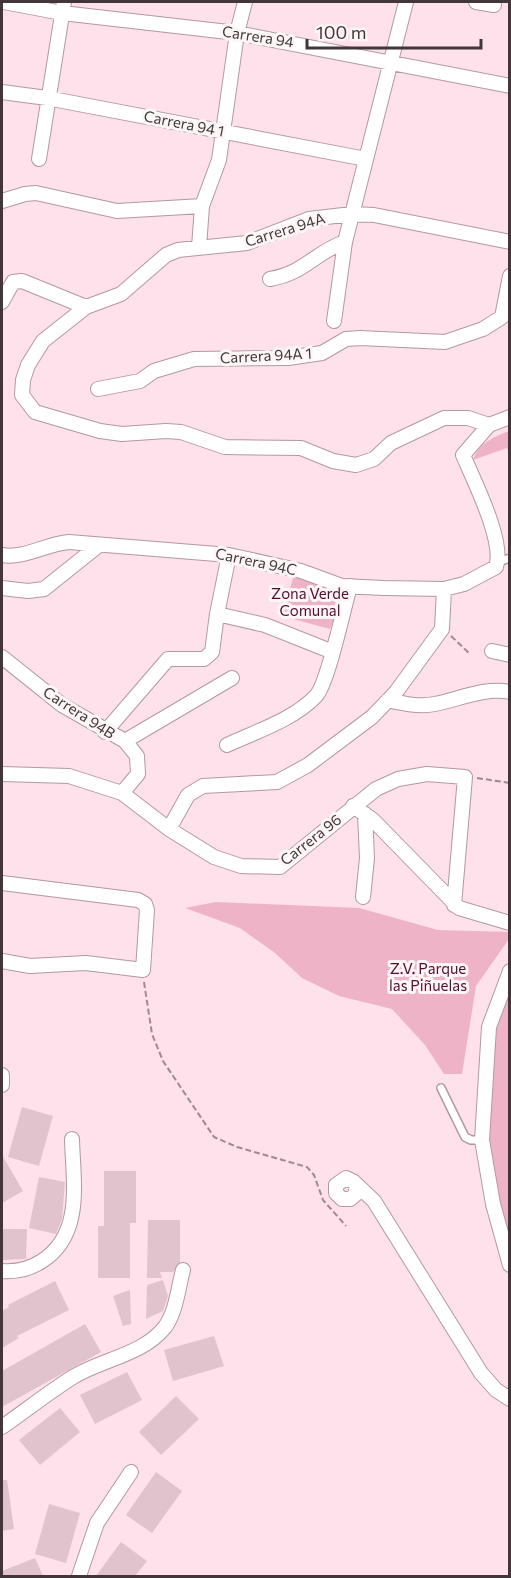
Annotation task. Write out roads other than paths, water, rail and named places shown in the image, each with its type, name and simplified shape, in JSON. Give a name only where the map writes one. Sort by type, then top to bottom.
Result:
[{"type":"street","name":"Carrera 94","points":[[4,2],[63,7],[237,33],[391,61],[510,86]]},
{"type":"street","points":[[199,247],[202,206],[219,160],[237,33],[245,2]]},
{"type":"street","points":[[334,321],[345,242],[406,2]]},
{"type":"street","points":[[476,2],[494,5]]},
{"type":"street","points":[[39,159],[63,7]]},
{"type":"street","name":"Carrera 94 1","points":[[2,92],[47,98],[366,159]]},
{"type":"street","points":[[2,201],[25,194],[36,194],[117,210],[202,206]]},
{"type":"street","name":"Carrera 94A","points":[[86,307],[121,294],[166,255],[199,247],[247,243],[309,219],[352,214],[374,215],[510,242]]},
{"type":"street","points":[[270,279],[289,276],[334,245],[345,242]]},
{"type":"street","name":"Carrera 94A 1","points":[[98,389],[140,381],[153,371],[194,359],[288,358],[322,353],[346,339],[360,338],[446,342],[483,329],[502,317],[510,276]]},
{"type":"street","points":[[2,302],[9,286],[13,282],[22,281],[86,307]]},
{"type":"street","points":[[86,307],[43,340],[28,365],[23,380],[22,395],[35,412],[100,431],[122,434],[181,432],[225,447],[301,447],[333,461],[356,465],[374,459],[391,443],[444,418],[468,418],[489,425]]},
{"type":"street","points":[[502,559],[463,455],[489,425],[510,417]]},
{"type":"street","name":"Carrera 94C","points":[[2,555],[23,555],[55,543],[229,555],[301,571],[350,586],[444,589],[464,584],[496,567],[502,559]]},
{"type":"street","points":[[2,588],[27,591],[44,589],[99,545]]},
{"type":"street","points":[[105,732],[168,659],[204,659],[212,652],[229,555]]},
{"type":"street","points":[[227,745],[295,713],[318,694],[333,652],[350,586]]},
{"type":"street","points":[[169,829],[188,795],[203,786],[277,782],[308,765],[372,717],[388,700],[442,628],[444,589]]},
{"type":"street","points":[[217,614],[264,625],[333,652]]},
{"type":"street","points":[[492,651],[510,655]]},
{"type":"street","name":"Carrera 94B","points":[[2,657],[62,705],[105,732],[125,741],[136,756],[138,774],[122,793]]},
{"type":"street","points":[[125,741],[232,678]]},
{"type":"street","points":[[388,700],[408,705],[432,705],[489,691],[510,692]]},
{"type":"street","points":[[2,774],[69,776],[122,793]]},
{"type":"street","name":"Carrera 96","points":[[122,793],[169,829],[214,857],[241,866],[280,867],[376,789],[398,779],[427,774],[465,777],[454,905]]},
{"type":"street","points":[[353,806],[365,814],[454,905],[510,923]]},
{"type":"street","points":[[363,897],[367,858],[365,814]]},
{"type":"street","points":[[2,884],[140,901],[147,910],[142,970],[86,963],[30,966],[2,961]]},
{"type":"street","points":[[509,975],[489,1027],[482,1140],[493,1204],[510,1265]]},
{"type":"street","points":[[2,1075],[2,1085]]},
{"type":"street","points":[[2,1271],[22,1270],[39,1263],[52,1254],[64,1239],[73,1212],[72,1139]]},
{"type":"street","points":[[356,1185],[381,1210],[481,1373],[496,1390],[510,1399]]},
{"type":"street","points":[[2,1427],[73,1377],[133,1350],[157,1336],[167,1324],[173,1311],[183,1270]]},
{"type":"street","points":[[79,1576],[97,1523],[131,1472]]},
{"type":"lane","points":[[441,1088],[465,1137],[471,1140],[482,1140]]},
{"type":"park label","name":"Zona Verde Comunal","points":[[310,602]]},
{"type":"park label","name":"Z.V. Parque las Piñuelas","points":[[428,978]]}]
